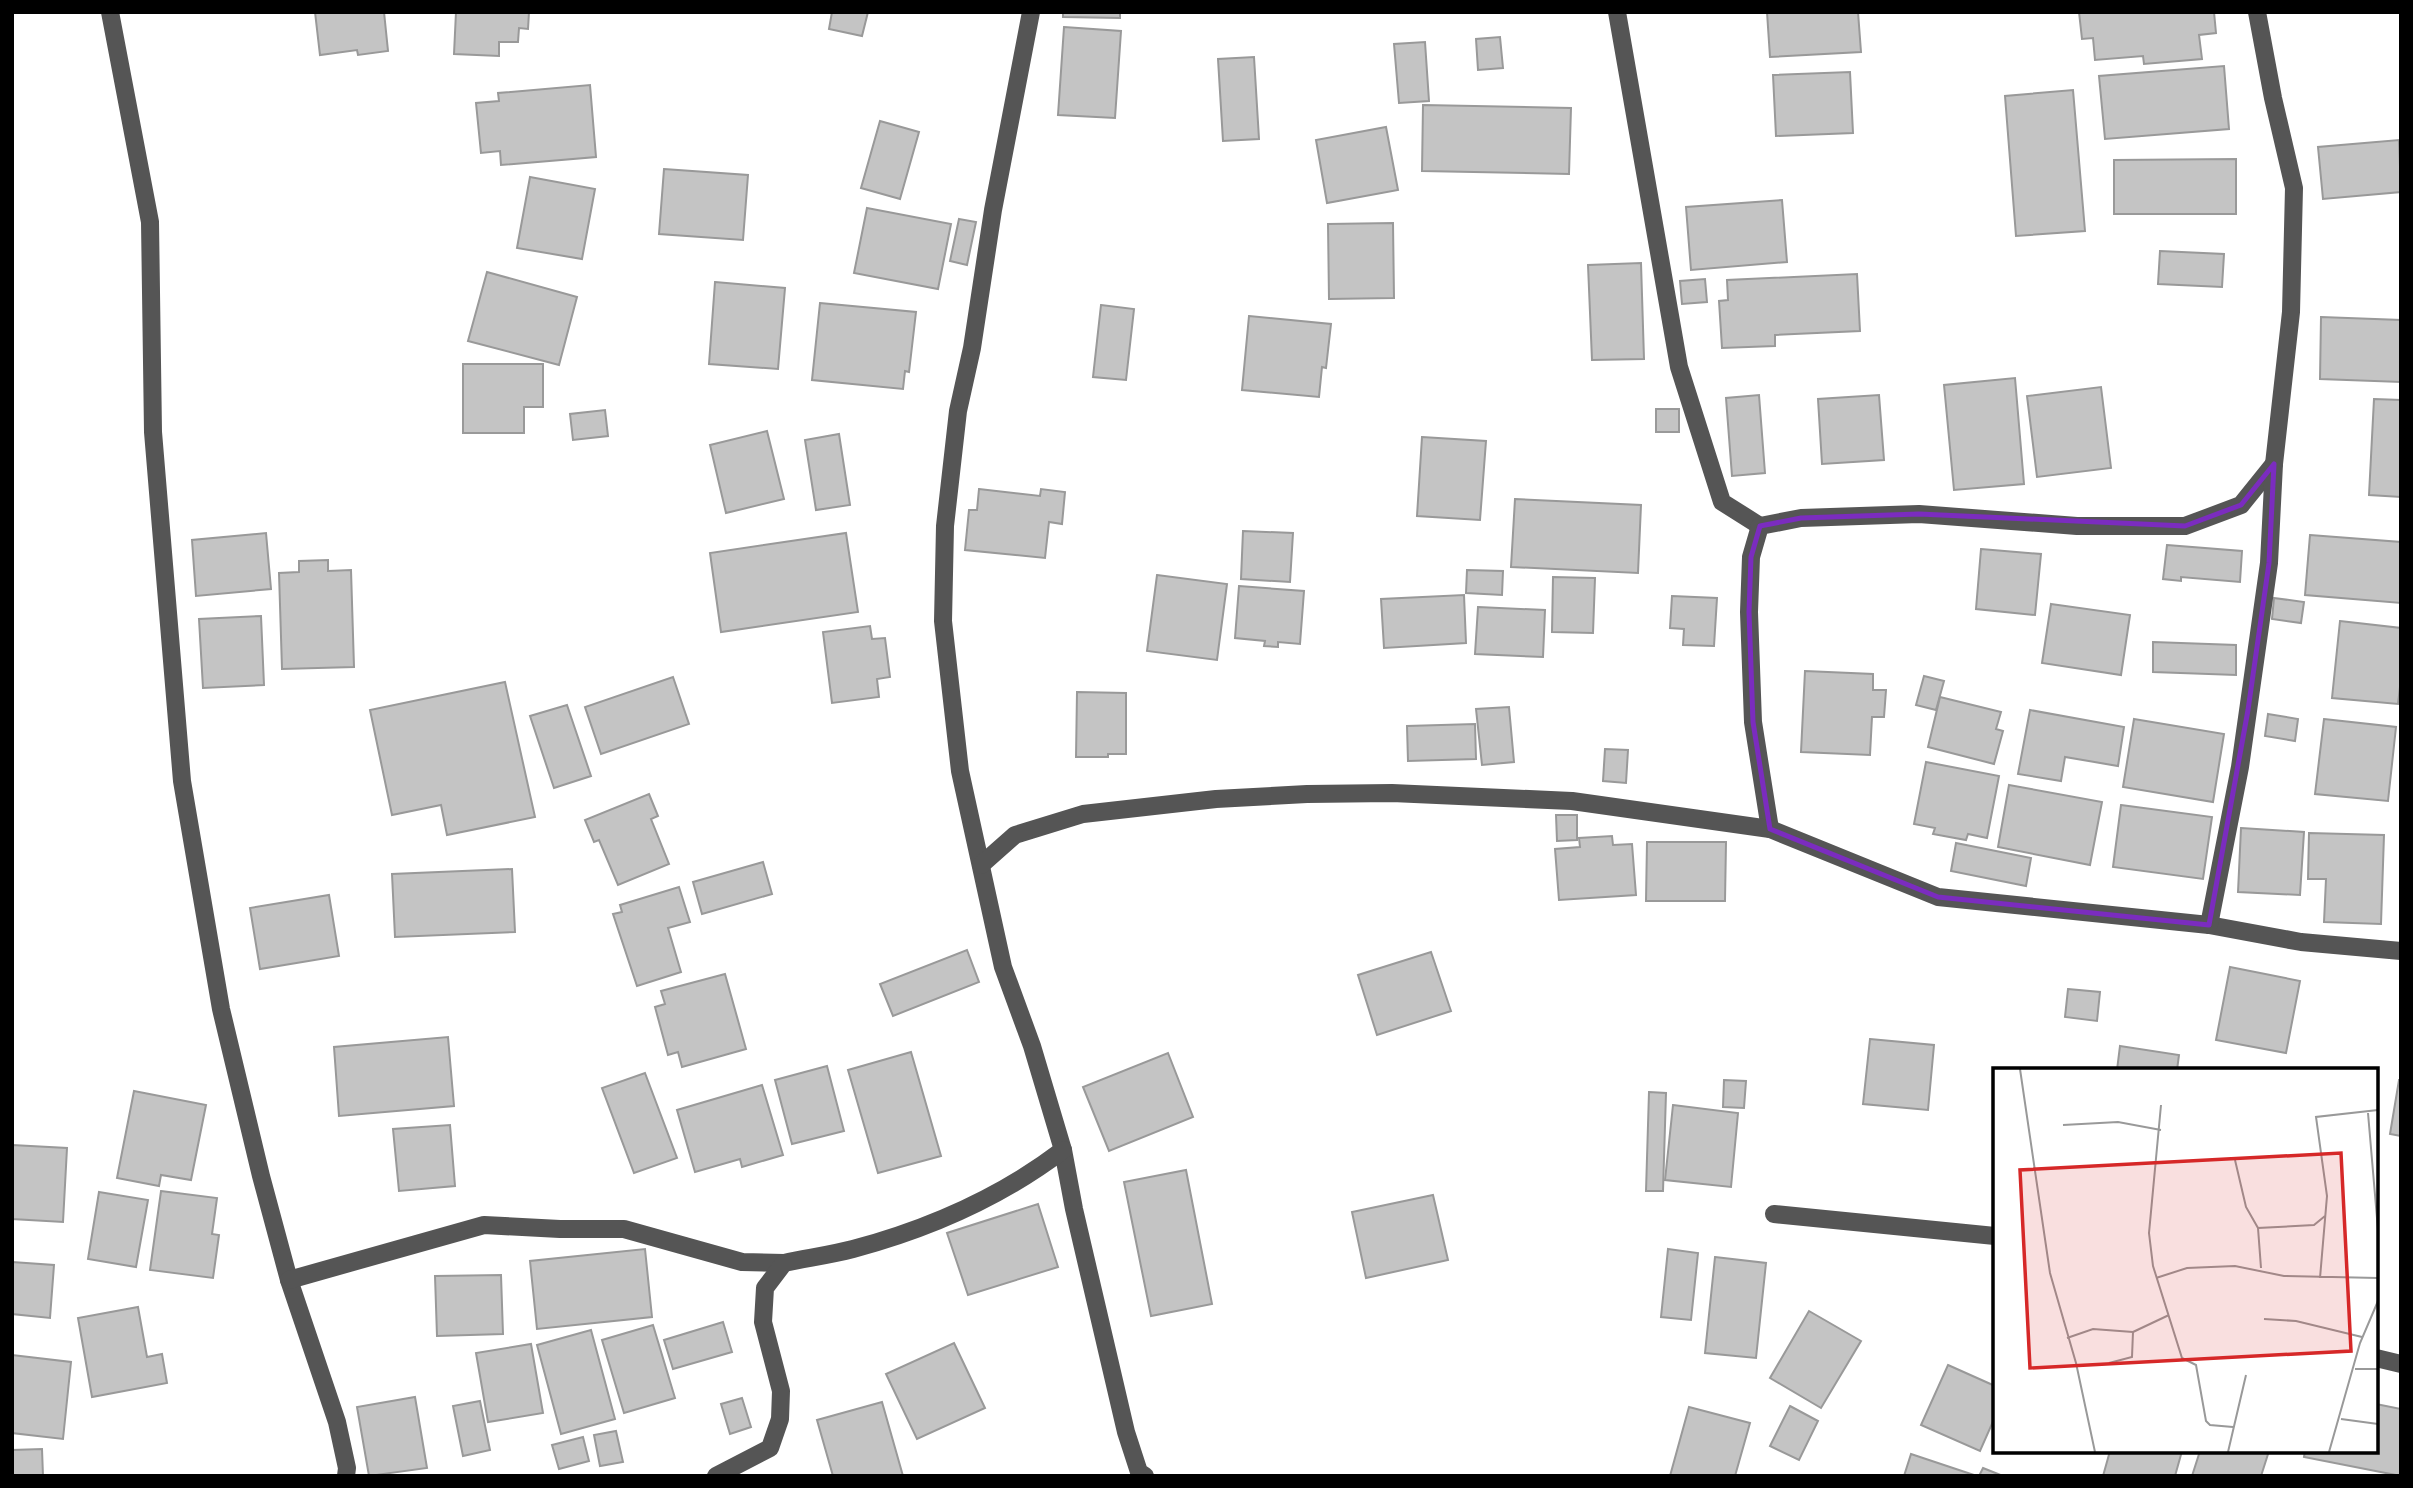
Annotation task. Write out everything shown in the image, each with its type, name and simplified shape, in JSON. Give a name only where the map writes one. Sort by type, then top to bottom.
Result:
[{"type":"street","points":[[110,12],[150,222],[153,432],[182,781],[221,1009],[289,1280],[337,1422],[347,1468],[346,1476]]},
{"type":"street","points":[[1031,12],[993,210],[972,348],[958,411],[945,526],[943,621],[960,771],[1003,967],[1032,1045],[1063,1150],[1074,1209],[1126,1432],[1139,1472],[1145,1476]]},
{"type":"street","points":[[1617,12],[1679,367],[1722,502],[1760,526],[1801,518],[1919,514],[2077,526],[2185,526],[2242,505],[2274,464]]},
{"type":"street","points":[[2209,925],[2240,767],[2269,563],[2274,464],[2291,312],[2294,188],[2257,12]]},
{"type":"street","points":[[1760,526],[1751,556],[1749,612],[1753,722],[1770,828]]},
{"type":"street","points":[[981,865],[1015,835],[1083,814],[1216,799],[1392,793],[1572,801],[1770,828],[1938,897],[2209,925],[2301,942],[2401,951]]},
{"type":"street","points":[[289,1280],[484,1225],[561,1229],[624,1228],[742,1262],[784,1262],[853,1249],[941,1220],[1030,1175],[1063,1150]]},
{"type":"street","points":[[1774,1214],[1993,1236]]},
{"type":"street","points":[[716,1476],[770,1448],[780,1419],[781,1391],[763,1322],[765,1288],[784,1262]]},
{"type":"street","points":[[2378,1358],[2401,1364]]},
{"type":"highlighted area","points":[[2274,464],[2269,563],[2248,710],[2209,925],[1938,897],[1770,829],[1753,722],[1749,612],[1751,557],[1760,526],[1801,518],[1919,514],[2185,526],[2241,505]]},
{"type":"building","points":[[315,12],[384,12],[388,51],[358,55],[357,50],[320,55]]},
{"type":"building","points":[[456,12],[529,12],[528,29],[519,28],[518,42],[499,42],[499,56],[454,54]]},
{"type":"building","points":[[832,12],[868,12],[862,36],[829,29]]},
{"type":"building","points":[[1063,12],[1120,12],[1120,18],[1063,17]]},
{"type":"building","points":[[1767,12],[1858,12],[1861,52],[1770,57]]},
{"type":"building","points":[[2079,12],[2214,12],[2216,33],[2199,35],[2202,59],[2144,64],[2143,56],[2095,60],[2093,38],[2082,39]]},
{"type":"building","points":[[1064,27],[1121,31],[1115,118],[1058,115]]},
{"type":"building","points":[[1500,37],[1503,68],[1478,70],[1476,39]]},
{"type":"building","points":[[1425,42],[1429,101],[1399,103],[1394,44]]},
{"type":"building","points":[[1254,57],[1259,139],[1223,141],[1218,59]]},
{"type":"building","points":[[2224,66],[2229,129],[2105,139],[2099,76]]},
{"type":"building","points":[[1850,72],[1853,133],[1776,136],[1773,75]]},
{"type":"building","points":[[590,85],[596,157],[501,165],[500,151],[481,153],[476,103],[499,101],[498,93]]},
{"type":"building","points":[[2073,90],[2085,231],[2016,236],[2005,96]]},
{"type":"building","points":[[1423,105],[1571,108],[1569,174],[1422,171]]},
{"type":"building","points":[[880,121],[919,132],[900,199],[861,188]]},
{"type":"building","points":[[1386,127],[1398,190],[1327,203],[1316,140]]},
{"type":"building","points":[[2399,140],[2401,192],[2323,199],[2318,147]]},
{"type":"building","points":[[2236,159],[2236,214],[2114,214],[2114,160]]},
{"type":"building","points":[[664,169],[748,175],[743,240],[659,234]]},
{"type":"building","points":[[530,177],[595,189],[582,259],[517,248]]},
{"type":"building","points":[[1782,200],[1787,262],[1691,270],[1686,207]]},
{"type":"building","points":[[867,208],[951,224],[938,289],[854,273]]},
{"type":"building","points":[[959,219],[976,222],[967,265],[950,261]]},
{"type":"building","points":[[1393,223],[1394,298],[1329,299],[1328,224]]},
{"type":"building","points":[[2160,251],[2224,254],[2222,287],[2158,284]]},
{"type":"building","points":[[1641,263],[1644,359],[1592,360],[1588,265]]},
{"type":"building","points":[[487,272],[577,297],[559,365],[468,341]]},
{"type":"building","points":[[1857,274],[1860,331],[1775,335],[1775,346],[1722,348],[1719,301],[1728,300],[1727,280]]},
{"type":"building","points":[[1705,279],[1707,302],[1682,304],[1680,281]]},
{"type":"building","points":[[715,282],[785,288],[778,369],[709,364]]},
{"type":"building","points":[[820,303],[916,312],[909,372],[905,371],[903,389],[812,380]]},
{"type":"building","points":[[1101,305],[1134,309],[1126,380],[1093,377]]},
{"type":"building","points":[[1249,316],[1331,324],[1326,368],[1322,367],[1319,397],[1242,390]]},
{"type":"building","points":[[2321,317],[2401,320],[2401,382],[2320,379]]},
{"type":"building","points":[[463,364],[543,364],[543,407],[524,407],[524,433],[463,433]]},
{"type":"building","points":[[2015,378],[2024,484],[1954,490],[1944,385]]},
{"type":"building","points":[[2101,387],[2111,468],[2037,477],[2027,396]]},
{"type":"building","points":[[1759,395],[1765,473],[1732,476],[1726,398]]},
{"type":"building","points":[[1879,395],[1884,460],[1822,464],[1818,399]]},
{"type":"building","points":[[2374,399],[2401,400],[2401,497],[2369,495]]},
{"type":"building","points":[[1656,409],[1679,409],[1679,432],[1656,432]]},
{"type":"building","points":[[605,410],[608,436],[573,440],[570,414]]},
{"type":"building","points":[[767,431],[784,499],[726,513],[710,445]]},
{"type":"building","points":[[839,434],[850,505],[816,510],[805,440]]},
{"type":"building","points":[[1422,437],[1486,441],[1480,520],[1417,516]]},
{"type":"building","points":[[979,489],[1040,496],[1041,489],[1065,492],[1062,524],[1049,522],[1045,558],[965,550],[969,510],[977,510]]},
{"type":"building","points":[[1515,499],[1641,505],[1638,573],[1511,567]]},
{"type":"building","points":[[1243,531],[1293,533],[1290,582],[1241,579]]},
{"type":"building","points":[[266,533],[271,589],[196,596],[192,540]]},
{"type":"building","points":[[846,533],[858,612],[721,632],[710,553]]},
{"type":"building","points":[[2310,535],[2401,542],[2401,603],[2305,595]]},
{"type":"building","points":[[2167,545],[2242,551],[2240,582],[2181,577],[2181,581],[2163,579]]},
{"type":"building","points":[[1981,549],[2041,554],[2035,615],[1976,609]]},
{"type":"building","points":[[328,560],[328,571],[351,570],[354,667],[282,669],[279,573],[299,572],[299,561]]},
{"type":"building","points":[[1467,570],[1503,571],[1502,595],[1466,593]]},
{"type":"building","points":[[1157,575],[1227,584],[1217,660],[1147,651]]},
{"type":"building","points":[[1553,577],[1595,578],[1593,633],[1552,632]]},
{"type":"building","points":[[1239,586],[1304,591],[1300,644],[1278,642],[1278,647],[1264,646],[1265,641],[1235,638]]},
{"type":"building","points":[[1464,595],[1466,643],[1384,648],[1381,599]]},
{"type":"building","points":[[1672,596],[1717,598],[1714,646],[1683,645],[1684,629],[1670,628]]},
{"type":"building","points":[[2274,598],[2304,602],[2301,623],[2272,619]]},
{"type":"building","points":[[2051,604],[2130,615],[2121,675],[2042,663]]},
{"type":"building","points":[[1478,607],[1545,610],[1543,657],[1475,654]]},
{"type":"building","points":[[261,616],[264,685],[203,688],[199,619]]},
{"type":"building","points":[[2340,621],[2401,628],[2398,704],[2332,698]]},
{"type":"building","points":[[870,626],[872,639],[885,638],[890,677],[877,679],[879,697],[832,703],[823,632]]},
{"type":"building","points":[[2153,642],[2236,645],[2236,675],[2153,672]]},
{"type":"building","points":[[1805,671],[1873,674],[1873,690],[1886,690],[1884,717],[1872,717],[1870,755],[1801,752]]},
{"type":"building","points":[[1924,676],[1944,681],[1936,710],[1916,705]]},
{"type":"building","points":[[673,677],[689,724],[601,754],[585,707]]},
{"type":"building","points":[[505,682],[535,817],[447,835],[441,805],[392,815],[370,710]]},
{"type":"building","points":[[1077,692],[1126,693],[1126,754],[1076,757]]},
{"type":"building","points":[[1940,697],[2001,712],[1996,729],[2003,731],[1994,764],[1928,747]]},
{"type":"building","points":[[567,705],[591,776],[554,788],[530,716]]},
{"type":"building","points":[[1509,707],[1514,762],[1482,765],[1476,709]]},
{"type":"building","points":[[2030,710],[2124,727],[2118,766],[2065,757],[2061,781],[2018,774]]},
{"type":"building","points":[[2268,714],[2298,719],[2295,741],[2265,736]]},
{"type":"building","points":[[2134,719],[2224,734],[2213,802],[2123,787]]},
{"type":"building","points":[[2324,719],[2396,727],[2388,801],[2315,794]]},
{"type":"building","points":[[1475,724],[1476,759],[1408,761],[1407,726]]},
{"type":"building","points":[[1605,749],[1628,750],[1626,783],[1603,781]]},
{"type":"building","points":[[1926,762],[1999,776],[1987,838],[1968,834],[1966,840],[1933,834],[1935,828],[1914,824]]},
{"type":"building","points":[[2009,785],[2102,802],[2090,865],[1998,847]]},
{"type":"building","points":[[649,794],[658,816],[651,819],[669,864],[618,885],[599,840],[594,842],[585,820]]},
{"type":"building","points":[[2121,805],[2212,817],[2203,879],[2113,867]]},
{"type":"building","points":[[1556,815],[1577,815],[1577,840],[1557,841]]},
{"type":"building","points":[[2241,828],[2304,832],[2300,895],[2238,892]]},
{"type":"building","points":[[2309,833],[2384,835],[2381,924],[2324,922],[2326,879],[2308,879]]},
{"type":"building","points":[[1612,836],[1613,845],[1632,844],[1636,895],[1559,900],[1555,849],[1580,847],[1579,838]]},
{"type":"building","points":[[1647,842],[1726,842],[1725,901],[1646,901]]},
{"type":"building","points":[[1956,843],[2031,858],[2026,886],[1951,871]]},
{"type":"building","points":[[763,862],[772,894],[702,914],[693,882]]},
{"type":"building","points":[[512,869],[515,932],[395,937],[392,874]]},
{"type":"building","points":[[679,887],[690,922],[668,928],[681,972],[637,986],[613,914],[622,912],[620,905]]},
{"type":"building","points":[[329,895],[339,956],[260,969],[250,908]]},
{"type":"building","points":[[967,950],[979,982],[893,1016],[880,984]]},
{"type":"building","points":[[1431,952],[1451,1011],[1377,1035],[1358,975]]},
{"type":"building","points":[[2230,967],[2300,981],[2286,1053],[2216,1040]]},
{"type":"building","points":[[725,974],[746,1049],[682,1067],[678,1052],[668,1055],[655,1007],[665,1004],[661,991]]},
{"type":"building","points":[[2068,989],[2100,992],[2097,1021],[2065,1017]]},
{"type":"building","points":[[448,1037],[454,1106],[339,1116],[334,1047]]},
{"type":"building","points":[[1870,1039],[1934,1045],[1928,1110],[1863,1104]]},
{"type":"building","points":[[2120,1046],[2179,1055],[2177,1068],[2117,1068]]},
{"type":"building","points":[[911,1052],[941,1156],[878,1173],[848,1070]]},
{"type":"building","points":[[1168,1053],[1193,1117],[1109,1151],[1083,1087]]},
{"type":"building","points":[[827,1066],[844,1131],[792,1144],[775,1080]]},
{"type":"building","points":[[645,1073],[677,1158],[634,1173],[602,1088]]},
{"type":"building","points":[[1724,1080],[1746,1081],[1744,1108],[1723,1107]]},
{"type":"building","points":[[2401,1080],[2401,1136],[2390,1134]]},
{"type":"building","points":[[762,1085],[783,1155],[742,1167],[740,1159],[695,1172],[677,1110]]},
{"type":"building","points":[[134,1091],[206,1105],[191,1180],[161,1175],[159,1186],[117,1178]]},
{"type":"building","points":[[1649,1092],[1666,1093],[1663,1191],[1646,1191]]},
{"type":"building","points":[[1673,1105],[1738,1113],[1731,1187],[1665,1180]]},
{"type":"building","points":[[450,1125],[455,1186],[399,1191],[393,1129]]},
{"type":"building","points":[[12,1145],[67,1148],[63,1222],[12,1219]]},
{"type":"building","points":[[1186,1170],[1212,1304],[1151,1316],[1124,1182]]},
{"type":"building","points":[[161,1191],[217,1198],[212,1234],[219,1235],[213,1278],[150,1270]]},
{"type":"building","points":[[99,1192],[148,1200],[136,1267],[88,1259]]},
{"type":"building","points":[[1433,1195],[1448,1260],[1366,1278],[1352,1212]]},
{"type":"building","points":[[1038,1204],[1058,1267],[968,1295],[947,1233]]},
{"type":"building","points":[[645,1249],[652,1317],[537,1329],[530,1261]]},
{"type":"building","points":[[1668,1249],[1698,1253],[1691,1320],[1661,1317]]},
{"type":"building","points":[[1715,1257],[1766,1263],[1756,1358],[1705,1353]]},
{"type":"building","points":[[12,1262],[54,1265],[50,1318],[12,1314]]},
{"type":"building","points":[[501,1275],[503,1334],[437,1336],[435,1276]]},
{"type":"building","points":[[138,1307],[147,1357],[162,1354],[167,1383],[92,1397],[78,1318]]},
{"type":"building","points":[[1809,1311],[1861,1341],[1821,1408],[1770,1378]]},
{"type":"building","points":[[723,1322],[732,1352],[673,1369],[664,1340]]},
{"type":"building","points":[[653,1325],[675,1398],[624,1413],[602,1340]]},
{"type":"building","points":[[591,1330],[615,1419],[561,1434],[537,1345]]},
{"type":"building","points":[[954,1343],[985,1408],[917,1439],[886,1374]]},
{"type":"building","points":[[531,1344],[543,1413],[488,1422],[476,1353]]},
{"type":"building","points":[[12,1355],[71,1362],[63,1439],[12,1433]]},
{"type":"building","points":[[1948,1365],[1993,1385],[1993,1422],[1980,1451],[1921,1425]]},
{"type":"building","points":[[415,1397],[427,1468],[369,1476],[357,1407]]},
{"type":"building","points":[[742,1398],[751,1427],[730,1434],[721,1404]]},
{"type":"building","points":[[480,1401],[490,1450],[463,1456],[453,1406]]},
{"type":"building","points":[[882,1402],[903,1476],[833,1476],[817,1420]]},
{"type":"building","points":[[2378,1404],[2401,1409],[2401,1476],[2304,1457],[2305,1453],[2378,1453]]},
{"type":"building","points":[[1790,1406],[1818,1421],[1799,1460],[1770,1446]]},
{"type":"building","points":[[1689,1407],[1750,1423],[1735,1476],[1670,1476]]},
{"type":"building","points":[[616,1431],[623,1462],[600,1466],[594,1435]]},
{"type":"building","points":[[583,1437],[589,1461],[559,1469],[552,1445]]},
{"type":"building","points":[[42,1449],[43,1476],[12,1476],[12,1450]]},
{"type":"building","points":[[2109,1453],[2181,1453],[2175,1476],[2103,1476]]},
{"type":"building","points":[[2199,1453],[2268,1453],[2261,1476],[2192,1476]]},
{"type":"building","points":[[1911,1454],[1974,1475],[1974,1476],[1904,1476]]},
{"type":"building","points":[[1983,1468],[2003,1476],[1979,1476]]}]
